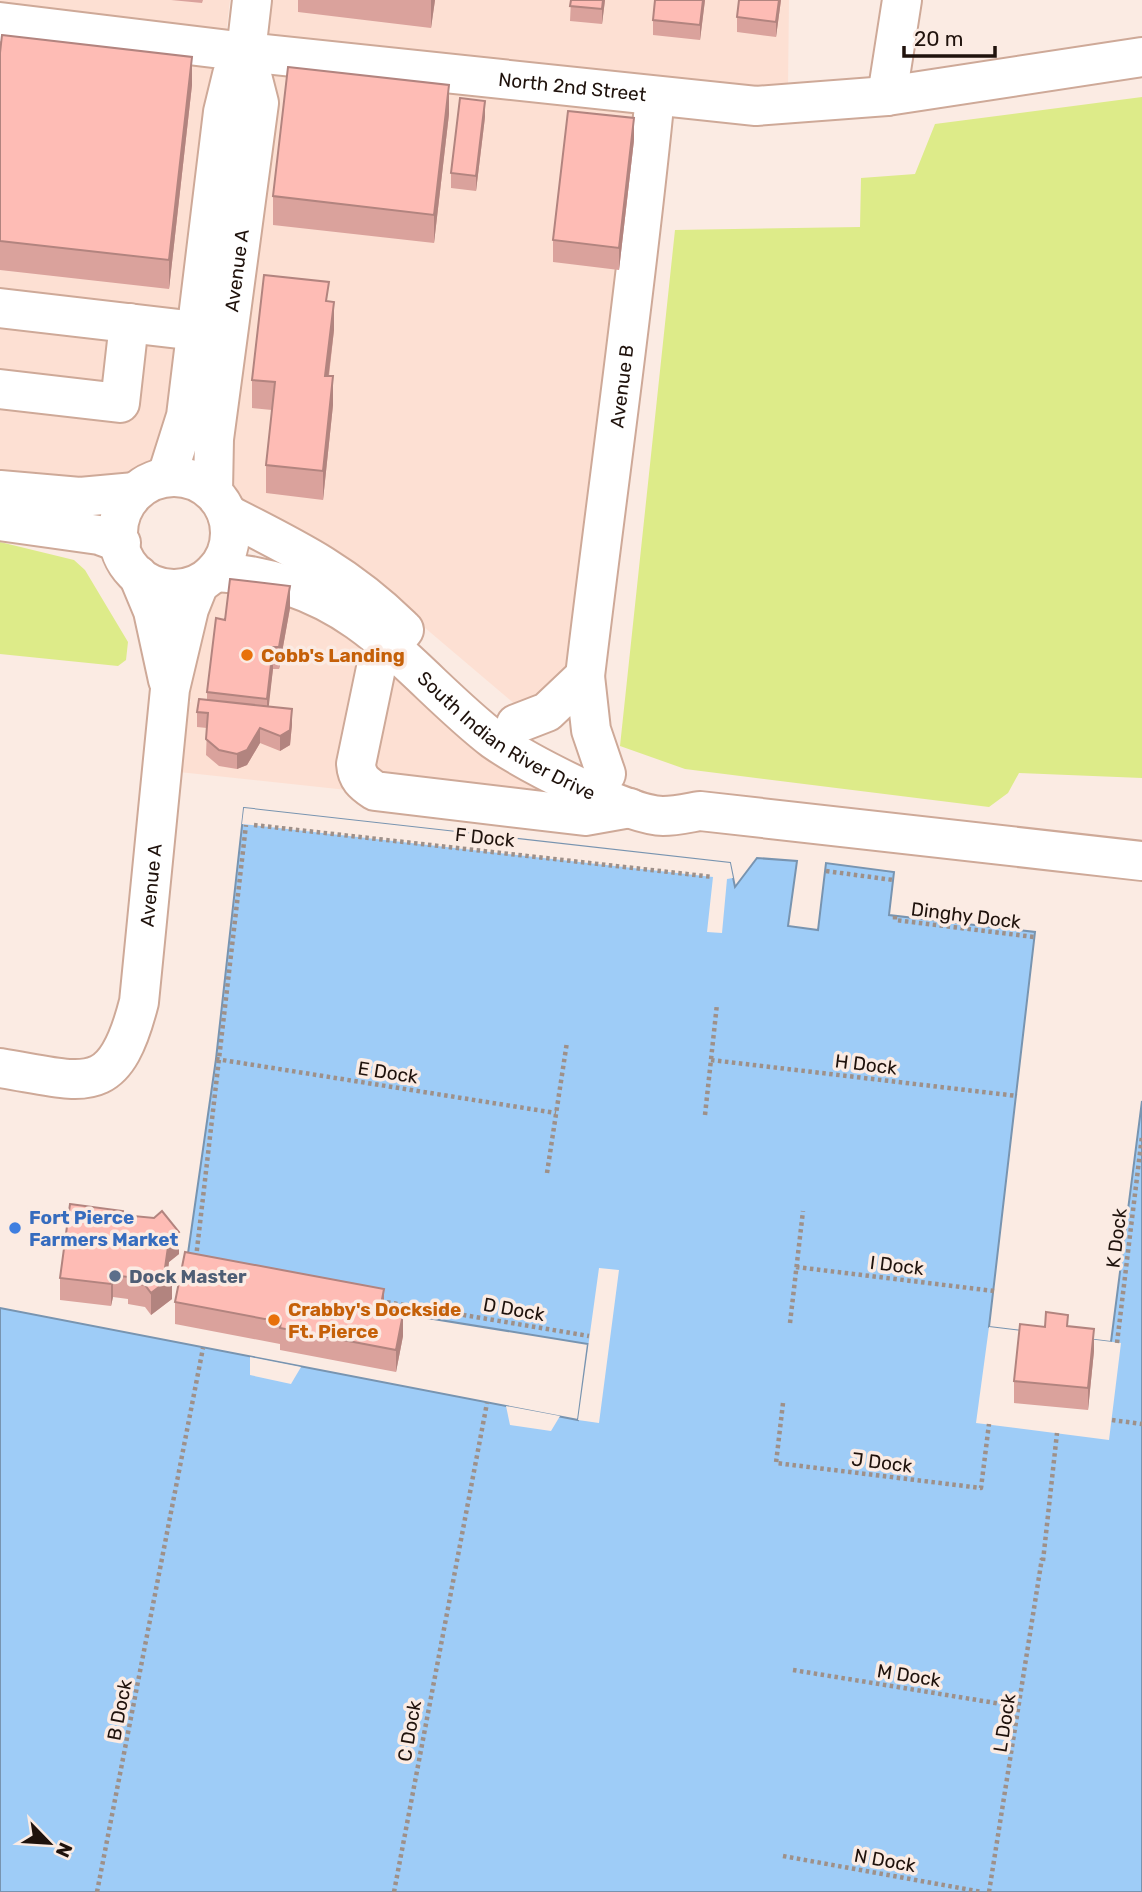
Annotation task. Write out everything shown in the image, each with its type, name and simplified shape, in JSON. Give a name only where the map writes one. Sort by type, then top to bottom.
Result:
[{"type":"street","name":"Avenue A","points":[[151,484],[183,433],[212,333],[259,103],[246,52],[252,0]]},
{"type":"street","points":[[887,96],[902,0]]},
{"type":"street","name":"North 2nd Street","points":[[0,22],[246,52],[756,106],[887,96],[1142,57]]},
{"type":"street","name":"Avenue B","points":[[606,774],[591,730],[586,676],[599,545],[632,309],[655,96]]},
{"type":"street","points":[[0,308],[212,333]]},
{"type":"street","points":[[0,389],[120,403],[129,323]]},
{"type":"street","name":"Avenue A","points":[[212,333],[214,439],[220,502]]},
{"type":"street","points":[[0,490],[80,497],[151,484],[199,482],[220,502],[228,543],[206,578],[184,589],[168,589],[129,559],[87,533],[0,521]]},
{"type":"street","points":[[129,559],[122,516],[151,484]]},
{"type":"street","name":"South Indian River Drive","points":[[220,502],[352,582],[396,639],[495,740],[541,768],[596,794],[661,816],[700,811],[1142,861]]},
{"type":"street","name":"Avenue A","points":[[129,559],[153,611],[170,689]]},
{"type":"street","name":"South Indian River Drive","points":[[206,578],[242,573],[298,589],[396,639],[516,724],[606,774],[671,794],[700,811]]},
{"type":"street","name":"Avenue A","points":[[0,1068],[90,1079],[106,1071],[122,1056],[139,1002],[170,689],[189,609],[206,578]]},
{"type":"street","points":[[396,639],[376,668],[356,764],[357,775],[364,784],[375,791],[585,816],[605,815],[634,807]]},
{"type":"street","points":[[516,724],[547,712],[586,676]]},
{"type":"path","points":[[195,1269],[246,825]]},
{"type":"path","name":"F Dock","points":[[254,825],[713,877]]},
{"type":"path","points":[[826,871],[893,880]]},
{"type":"path","name":"Dinghy Dock","points":[[895,918],[1034,937]]},
{"type":"path","points":[[705,1115],[718,1004]]},
{"type":"path","points":[[547,1173],[567,1042]]},
{"type":"path","name":"E Dock","points":[[218,1059],[556,1113]]},
{"type":"path","name":"H Dock","points":[[711,1060],[1017,1096]]},
{"type":"path","name":"K Dock","points":[[1117,1343],[1142,1136]]},
{"type":"path","points":[[790,1323],[803,1211]]},
{"type":"path","name":"I Dock","points":[[796,1267],[994,1292]]},
{"type":"path","name":"D Dock","points":[[372,1300],[589,1336]]},
{"type":"path","name":"B Dock","points":[[97,1892],[204,1348]]},
{"type":"path","name":"C Dock","points":[[394,1892],[452,1575],[487,1403]]},
{"type":"path","name":"J Dock","points":[[783,1403],[776,1463],[981,1488],[989,1424]]},
{"type":"path","points":[[1112,1420],[1142,1424]]},
{"type":"path","points":[[1037,1597],[1049,1521],[1057,1433]]},
{"type":"path","name":"L Dock","points":[[989,1892],[1021,1707],[1042,1558]]},
{"type":"path","name":"M Dock","points":[[793,1670],[1021,1707]]},
{"type":"path","name":"N Dock","points":[[783,1856],[982,1892]]},
{"type":"shaded area","points":[[0,0],[230,0],[226,34],[0,6]]},
{"type":"shaded area","points":[[265,0],[789,0],[788,87],[755,90],[261,38]]},
{"type":"shaded area","points":[[0,38],[219,65],[165,435],[154,465],[141,469],[119,488],[0,473]]},
{"type":"shaded area","points":[[265,70],[637,110],[615,306],[580,557],[569,668],[536,698],[517,706],[345,560],[236,500],[229,489]]},
{"type":"shaded area","points":[[210,590],[260,594],[320,616],[583,806],[571,814],[179,772],[186,703],[191,702],[188,690]]},
{"type":"green space","points":[[1142,97],[1142,778],[1019,773],[1008,793],[989,807],[685,769],[620,746],[675,230],[860,227],[861,178],[915,174],[935,124]]},
{"type":"green space","points":[[0,542],[74,560],[85,570],[128,642],[126,660],[118,666],[0,654]]},
{"type":"water","points":[[244,808],[730,863],[735,887],[757,858],[797,861],[788,926],[818,930],[826,863],[894,872],[889,915],[1035,932],[989,1327],[1111,1342],[1142,1101],[1142,1892],[0,1892],[0,1308],[578,1420],[588,1344],[384,1311],[185,1274],[216,1059]]},
{"type":"pier","points":[[244,808],[730,863],[733,878],[727,879],[722,933],[707,932],[713,877],[242,824]]},
{"type":"pier","points":[[599,1268],[619,1270],[599,1423],[578,1420]]},
{"type":"pier","points":[[989,1327],[1121,1343],[1109,1440],[976,1423]]},
{"type":"pier","points":[[250,1357],[301,1367],[291,1384],[250,1375]]},
{"type":"pier","points":[[506,1406],[560,1416],[551,1431],[510,1425]]},
{"type":"building","points":[[571,0],[603,0],[602,9],[570,6]]},
{"type":"building","points":[[655,0],[703,0],[700,25],[653,20]]},
{"type":"building","points":[[739,0],[779,0],[776,22],[737,17]]},
{"type":"building","points":[[2,35],[192,57],[169,260],[0,241]]},
{"type":"building","points":[[288,67],[449,85],[434,215],[273,196]]},
{"type":"building","points":[[460,98],[485,101],[476,176],[451,173]]},
{"type":"building","points":[[568,111],[634,118],[619,248],[553,240]]},
{"type":"building","points":[[264,275],[329,282],[326,301],[334,302],[325,376],[333,376],[323,471],[266,465],[275,382],[252,380]]},
{"type":"building","name":"Cobb's Landing","points":[[230,579],[290,586],[279,647],[273,647],[267,699],[207,692],[216,618],[225,620]]},
{"type":"building","points":[[199,699],[292,709],[290,730],[280,736],[260,728],[247,750],[237,754],[219,750],[206,739],[208,713],[197,712]]},
{"type":"building","name":"Dock Master","points":[[70,1204],[123,1211],[122,1221],[133,1223],[134,1216],[154,1218],[162,1211],[179,1232],[169,1240],[165,1268],[172,1277],[151,1293],[145,1285],[128,1282],[129,1277],[113,1275],[111,1284],[60,1278]]},
{"type":"building","points":[[185,1252],[384,1289],[380,1310],[403,1314],[396,1350],[280,1328],[281,1322],[175,1302]]},
{"type":"building","points":[[1046,1312],[1068,1315],[1067,1326],[1094,1329],[1088,1388],[1014,1381],[1020,1324],[1045,1327]]},
{"type":"place","name":"Cobb's Landing","points":[[247,655]]},
{"type":"place","name":"Fort Pierce Farmers Market","points":[[15,1228]]},
{"type":"place","name":"Dock Master","points":[[115,1276]]},
{"type":"place","name":"Crabby's Dockside Ft. Pierce","points":[[274,1320]]}]
